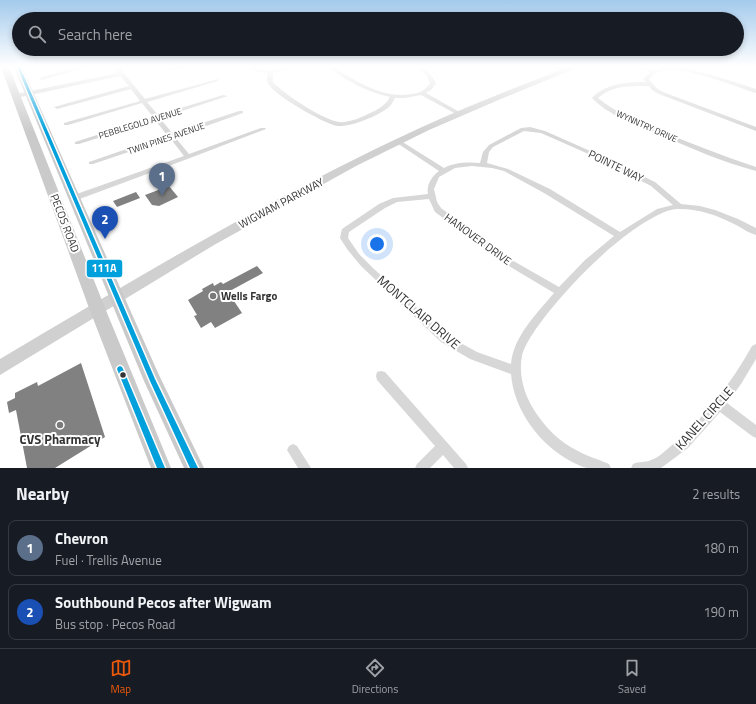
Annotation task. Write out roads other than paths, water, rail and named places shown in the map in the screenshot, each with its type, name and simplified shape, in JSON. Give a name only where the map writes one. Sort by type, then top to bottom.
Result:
[{"type":"main road","name":"PECOS ROAD","points":[[13,89],[97,308],[161,468]]},
{"type":"main road","name":"PECOS ROAD","points":[[27,89],[153,381],[194,468]]},
{"type":"main road","name":"WIGWAM PARKWAY","points":[[0,368],[97,308],[234,229],[399,142],[520,89]]},
{"type":"main road","points":[[51,187],[67,181]]},
{"type":"street","points":[[16,96],[49,89]]},
{"type":"street","points":[[57,107],[125,89]]},
{"type":"street","points":[[134,89],[188,157]]},
{"type":"street","points":[[66,124],[186,89]]},
{"type":"street","points":[[278,89],[307,109],[337,124],[354,121],[382,109],[387,106],[393,96]]},
{"type":"street","points":[[370,89],[378,93],[393,96],[412,96],[429,89]]},
{"type":"street","name":"WYNNTRY DRIVE","points":[[609,89],[599,93],[595,98],[605,107],[674,138],[756,169]]},
{"type":"street","points":[[655,89],[661,93],[756,129]]},
{"type":"street","points":[[422,93],[460,114]]},
{"type":"street","name":"PEBBLEGOLD AVENUE","points":[[77,143],[225,96]]},
{"type":"street","name":"TWIN PINES AVENUE","points":[[90,163],[240,112]]},
{"type":"street","points":[[74,198],[263,129]]},
{"type":"street","name":"POINTE WAY","points":[[483,165],[486,152],[491,146],[523,129],[530,129],[543,132],[596,155],[653,184],[680,208]]},
{"type":"street","points":[[399,142],[444,171]]},
{"type":"street","points":[[431,196],[430,189],[436,176],[444,171],[453,166],[472,164],[483,165],[506,170],[547,191],[620,236]]},
{"type":"street","name":"HANOVER DRIVE","points":[[431,196],[433,202],[446,218],[507,261],[559,292]]},
{"type":"street","name":"MONTCLAIR DRIVE","points":[[431,196],[406,198],[382,206],[345,230],[344,238],[349,247],[367,267],[430,325],[458,348],[476,358],[516,371]]},
{"type":"street","points":[[605,468],[580,460],[547,437],[527,410],[516,382],[516,371],[517,355],[530,330],[559,292],[589,261],[620,236],[664,209],[688,207],[711,211],[735,220],[756,232]]},
{"type":"street","name":"KANEL CIRCLE","points":[[637,468],[654,466],[683,445],[719,404],[750,362],[756,349]]},
{"type":"street","points":[[381,376],[462,468]]},
{"type":"street","points":[[719,404],[756,432]]},
{"type":"street","points":[[421,468],[443,446]]},
{"type":"street","points":[[293,450],[305,468]]},
{"type":"place","name":"Chevron","points":[[162,196]]},
{"type":"place","name":"Southbound Pecos after Wigwam","points":[[105,239]]},
{"type":"place","name":"Wells Fargo","points":[[213,296]]},
{"type":"place","name":"CVS Pharmacy","points":[[60,425]]}]
